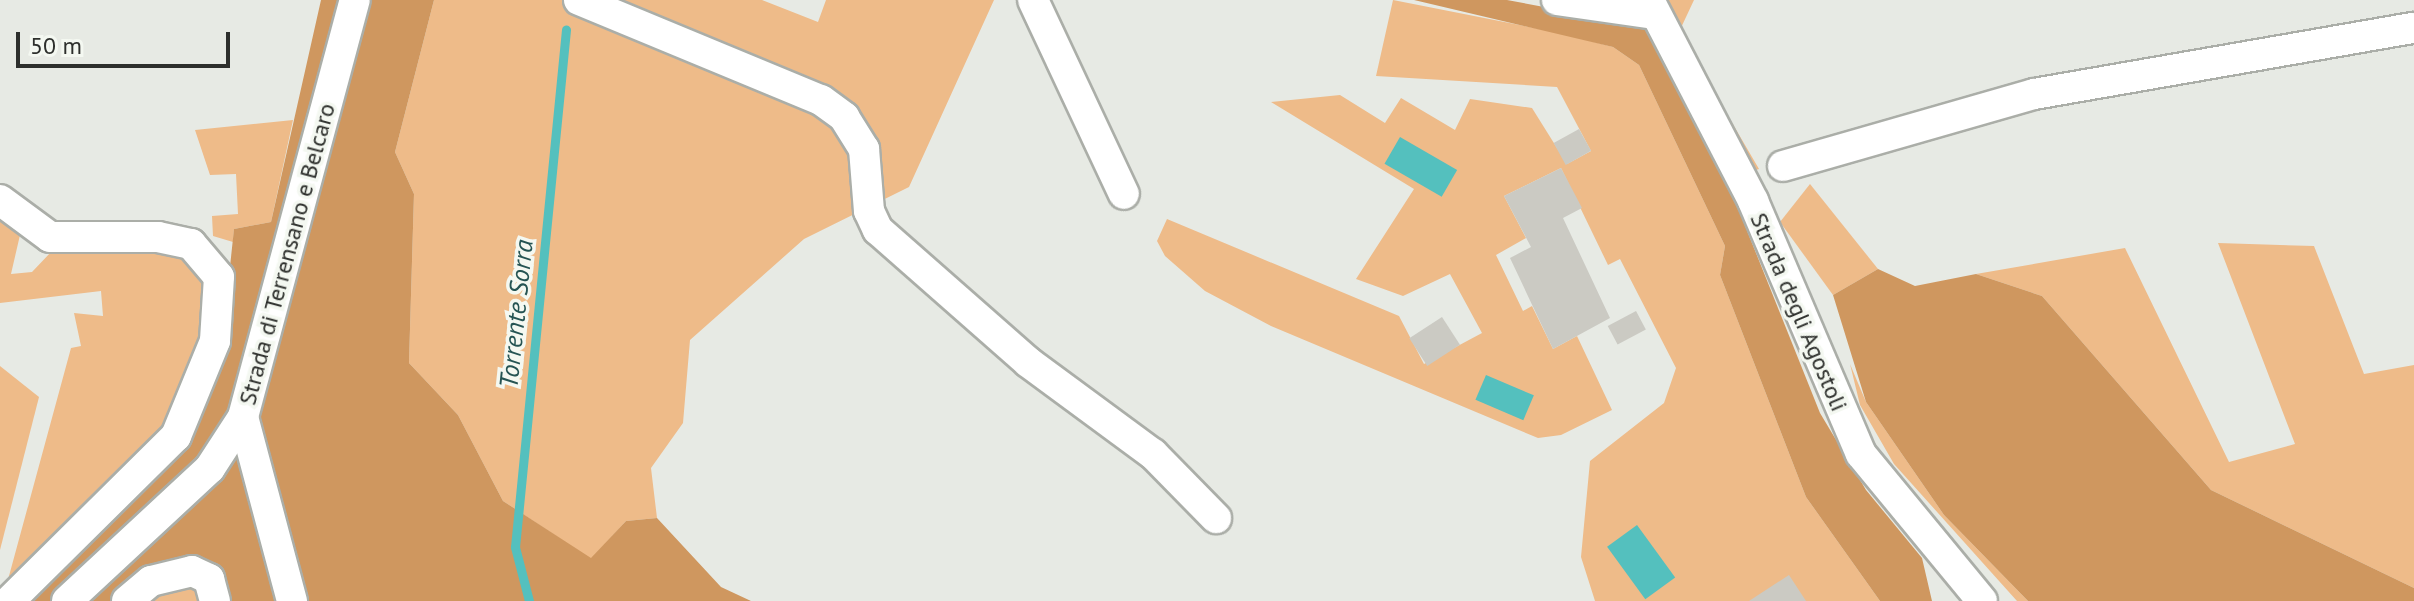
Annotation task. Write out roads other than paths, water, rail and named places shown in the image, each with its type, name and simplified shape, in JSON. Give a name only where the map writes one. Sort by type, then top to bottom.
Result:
[{"type":"street","name":"Strada di Terrensano e Belcaro","points":[[292,601],[243,417],[355,0]]},
{"type":"street","points":[[579,0],[821,100],[844,117],[864,149],[869,211],[878,230],[1028,362],[1153,454],[1216,518]]},
{"type":"street","points":[[1033,0],[1124,194]]},
{"type":"street","points":[[1557,0],[1652,7]]},
{"type":"street","name":"Strada degli Agostoli","points":[[1652,7],[1753,201],[1861,454],[1982,601]]},
{"type":"street","points":[[1783,166],[2034,94],[2414,28]]},
{"type":"street","points":[[0,200],[50,237],[158,237],[191,244],[219,277],[215,341],[176,436],[9,601]]},
{"type":"street","points":[[67,601],[210,468],[243,417]]},
{"type":"street","points":[[127,601],[151,581],[192,571],[209,579],[215,601]]},
{"type":"water","points":[[1400,137],[1457,170],[1442,197],[1384,164]]},
{"type":"water","points":[[1486,375],[1534,395],[1523,420],[1475,400]]},
{"type":"water","points":[[1637,525],[1675,578],[1645,599],[1607,547]]},
{"type":"waterway","name":"Torrente Sorra","points":[[529,601],[515,547],[566,30]]}]
